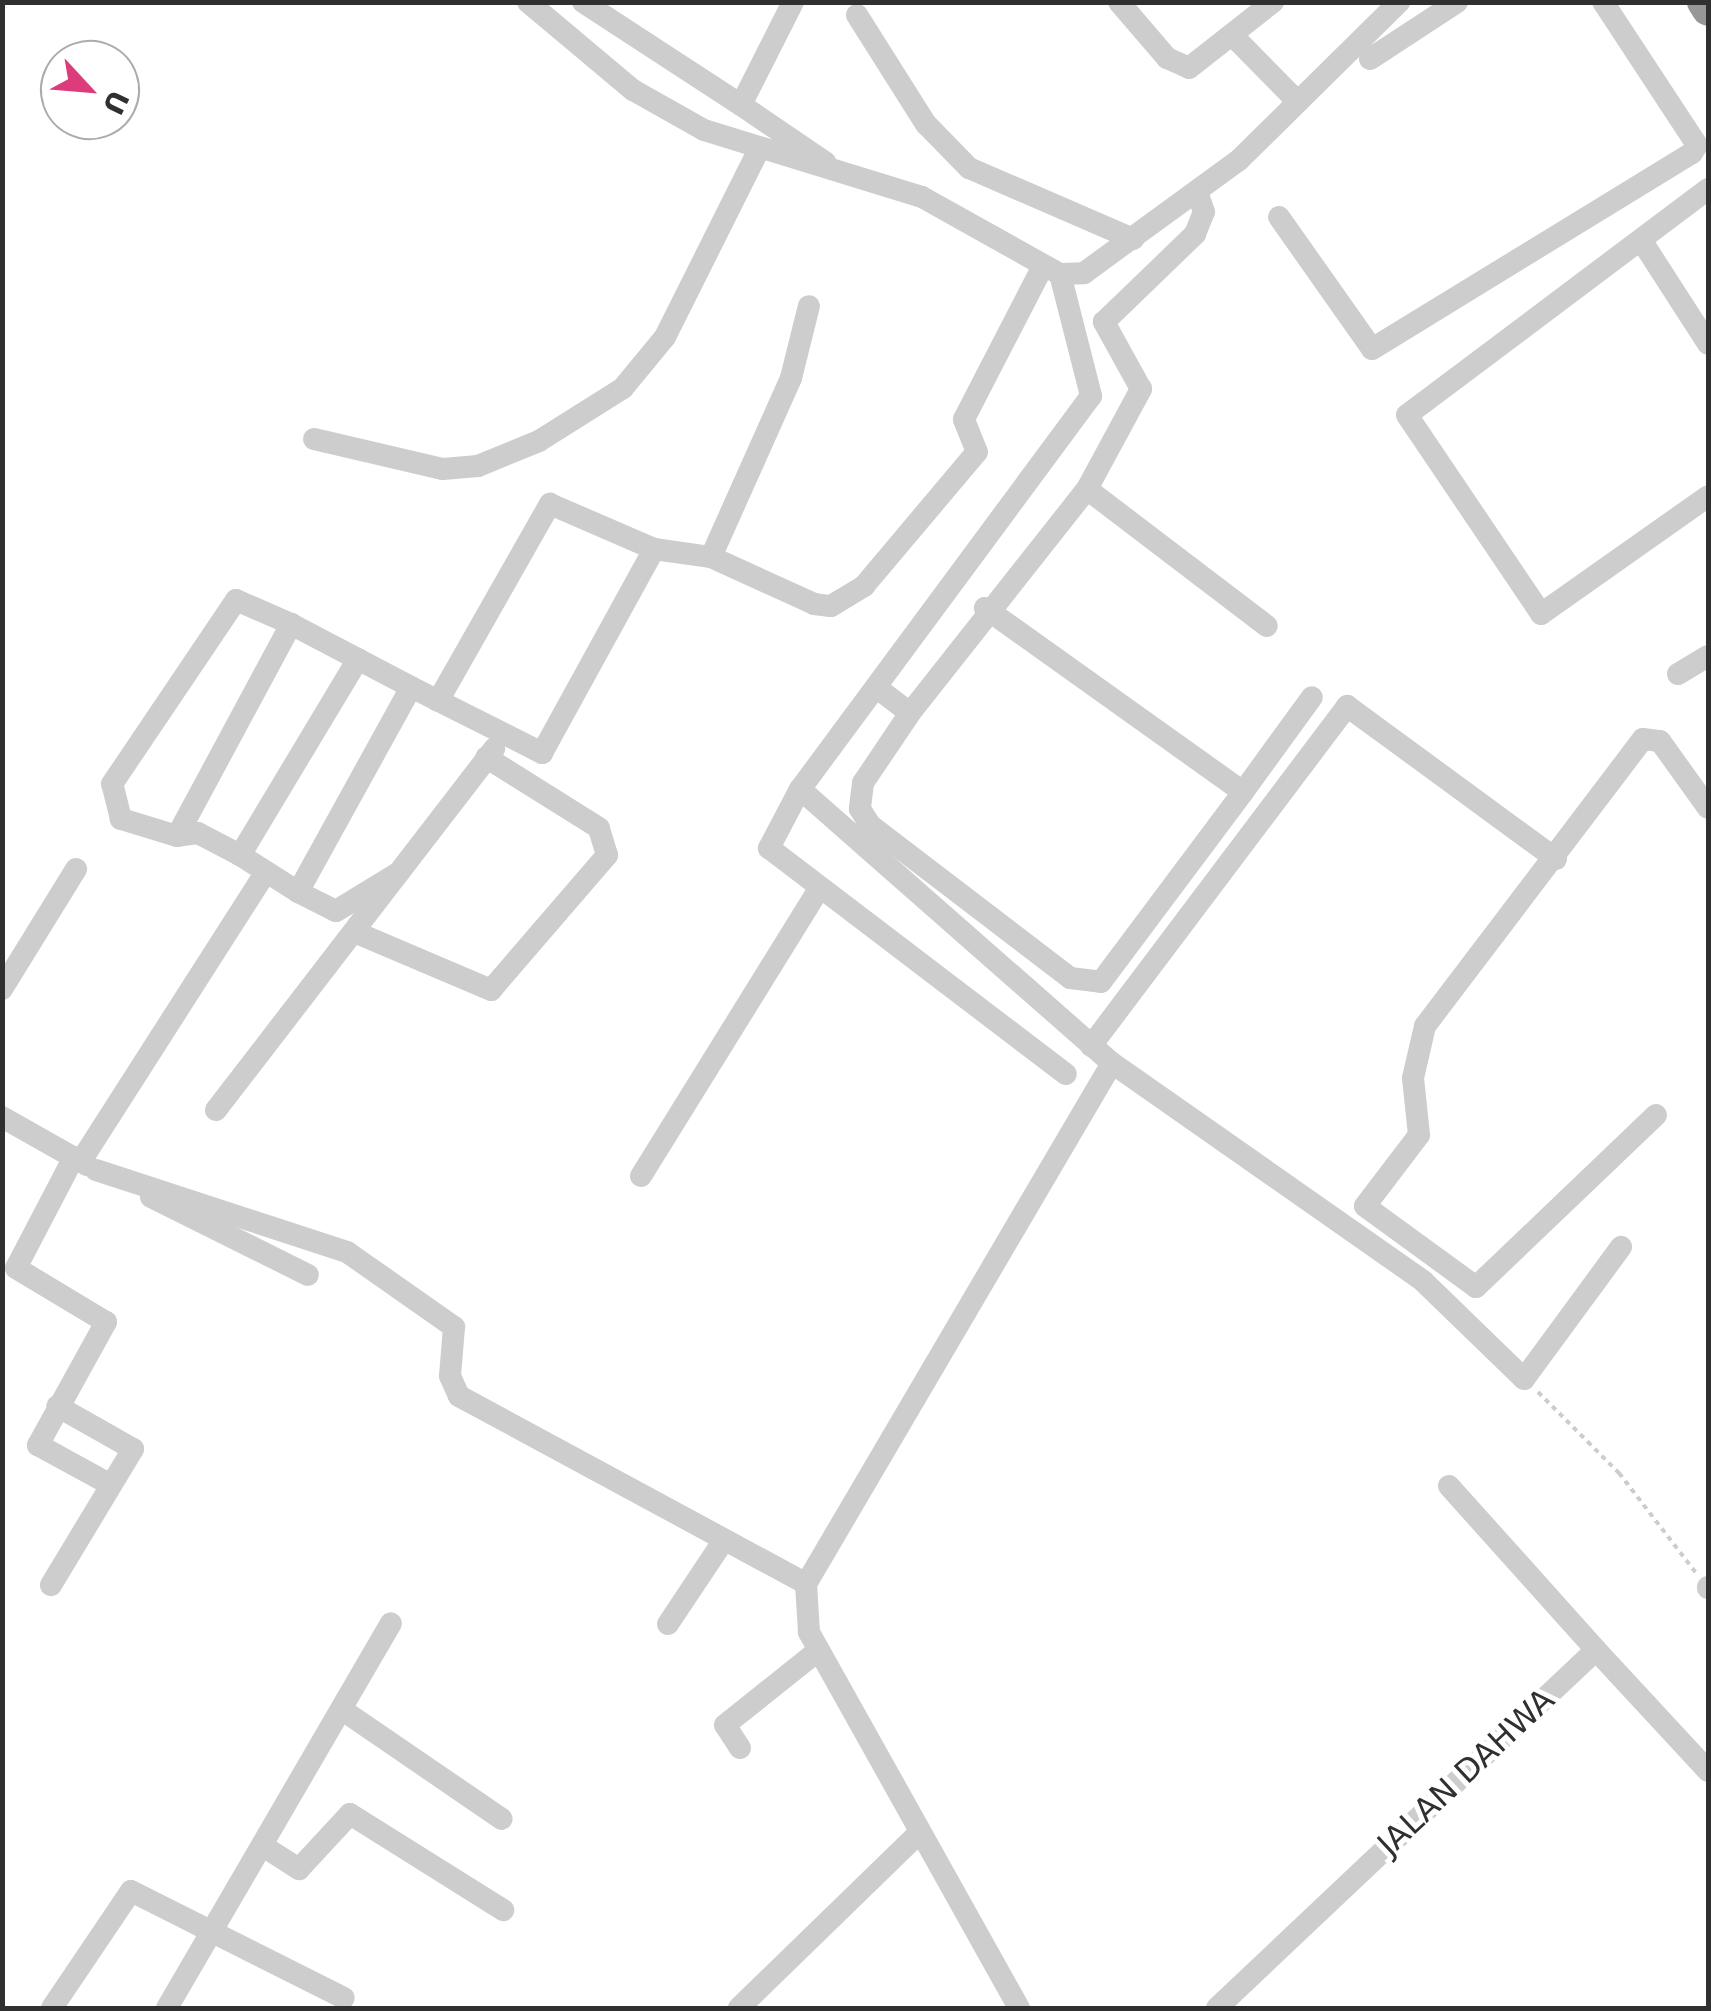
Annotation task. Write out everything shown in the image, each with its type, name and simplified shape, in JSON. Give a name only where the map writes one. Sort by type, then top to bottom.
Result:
[{"type":"highway","points":[[1703,2],[1708,10]]},
{"type":"street","points":[[528,2],[633,90],[758,152],[836,169],[922,197],[1051,271],[1084,272],[1197,192],[1399,2]]},
{"type":"street","points":[[582,2],[836,169]]},
{"type":"street","points":[[1119,2],[1178,66],[1234,36],[1273,2]]},
{"type":"street","points":[[1370,59],[1457,2]]},
{"type":"street","points":[[1279,217],[1372,349],[1692,153],[1697,145],[1603,2]]},
{"type":"street","points":[[741,106],[783,7]]},
{"type":"street","points":[[857,15],[926,124],[969,168],[1133,239]]},
{"type":"street","points":[[1234,36],[1296,100]]},
{"type":"street","points":[[314,439],[443,468],[478,466],[539,442],[623,388],[665,337],[758,152]]},
{"type":"street","points":[[1708,188],[1643,243],[1412,408],[1408,421],[1541,614],[1708,496]]},
{"type":"street","points":[[1197,192],[1204,212],[1195,234],[1104,322],[1141,390],[1088,489],[986,608],[910,713],[863,783],[860,808],[870,826],[1086,985],[1101,982],[1312,697]]},
{"type":"street","points":[[1643,243],[1708,344]]},
{"type":"street","points":[[438,701],[550,504],[654,548],[711,557],[814,604],[831,606],[864,586],[977,452],[964,419],[1051,271]]},
{"type":"street","points":[[1051,271],[1091,396],[800,789],[768,843],[818,891],[1066,1074]]},
{"type":"street","points":[[711,557],[792,378],[810,306]]},
{"type":"street","points":[[1088,489],[1267,626]]},
{"type":"street","points":[[410,866],[336,911],[198,832],[177,836],[121,819],[112,784],[236,600],[291,624],[503,738],[542,753],[654,548]]},
{"type":"street","points":[[986,608],[1243,792]]},
{"type":"street","points":[[177,836],[291,624]]},
{"type":"street","points":[[1678,674],[1708,656]]},
{"type":"street","points":[[240,856],[358,659]]},
{"type":"street","points":[[298,892],[411,687]]},
{"type":"street","points":[[876,688],[910,713]]},
{"type":"street","points":[[1092,1046],[1347,706],[1556,859]]},
{"type":"street","points":[[1344,1231],[1418,1135],[1413,1078],[1425,1026],[1646,736],[1660,741],[1708,808]]},
{"type":"street","points":[[216,1110],[410,866],[503,738]]},
{"type":"street","points":[[357,933],[491,990],[607,854],[599,828],[486,758]]},
{"type":"street","points":[[800,789],[1112,1064],[1344,1231],[1422,1281],[1524,1379],[1622,1247]]},
{"type":"street","points":[[2,989],[76,869]]},
{"type":"street","points":[[111,1486],[38,1445],[106,1322],[16,1268],[266,872]]},
{"type":"street","points":[[641,1176],[818,891]]},
{"type":"street","points":[[1019,2008],[916,1836],[818,1650],[806,1584],[1112,1064]]},
{"type":"street","points":[[1364,1206],[1468,1287],[1480,1285],[1656,1115]]},
{"type":"street","points":[[2,1118],[308,1275]]},
{"type":"street","points":[[84,1163],[347,1252],[454,1327],[450,1376],[458,1396],[806,1584]]},
{"type":"street","points":[[1422,1281],[1434,1259]]},
{"type":"street","points":[[51,1585],[133,1450],[57,1406]]},
{"type":"street","points":[[1449,1486],[1708,1771]]},
{"type":"street","points":[[668,1624],[724,1540]]},
{"type":"street","points":[[176,2005],[214,1931],[392,1623]]},
{"type":"street","points":[[740,1748],[725,1725],[818,1650]]},
{"type":"street","name":"JALAN DAHWA","points":[[1217,2008],[1596,1650]]},
{"type":"street","points":[[344,1710],[502,1819]]},
{"type":"street","points":[[263,1846],[298,1869],[350,1814],[503,1910]]},
{"type":"street","points":[[738,2008],[916,1836]]},
{"type":"street","points":[[52,2008],[127,1892],[214,1931],[344,1998]]},
{"type":"path","points":[[1524,1379],[1619,1473],[1708,1587]]}]
